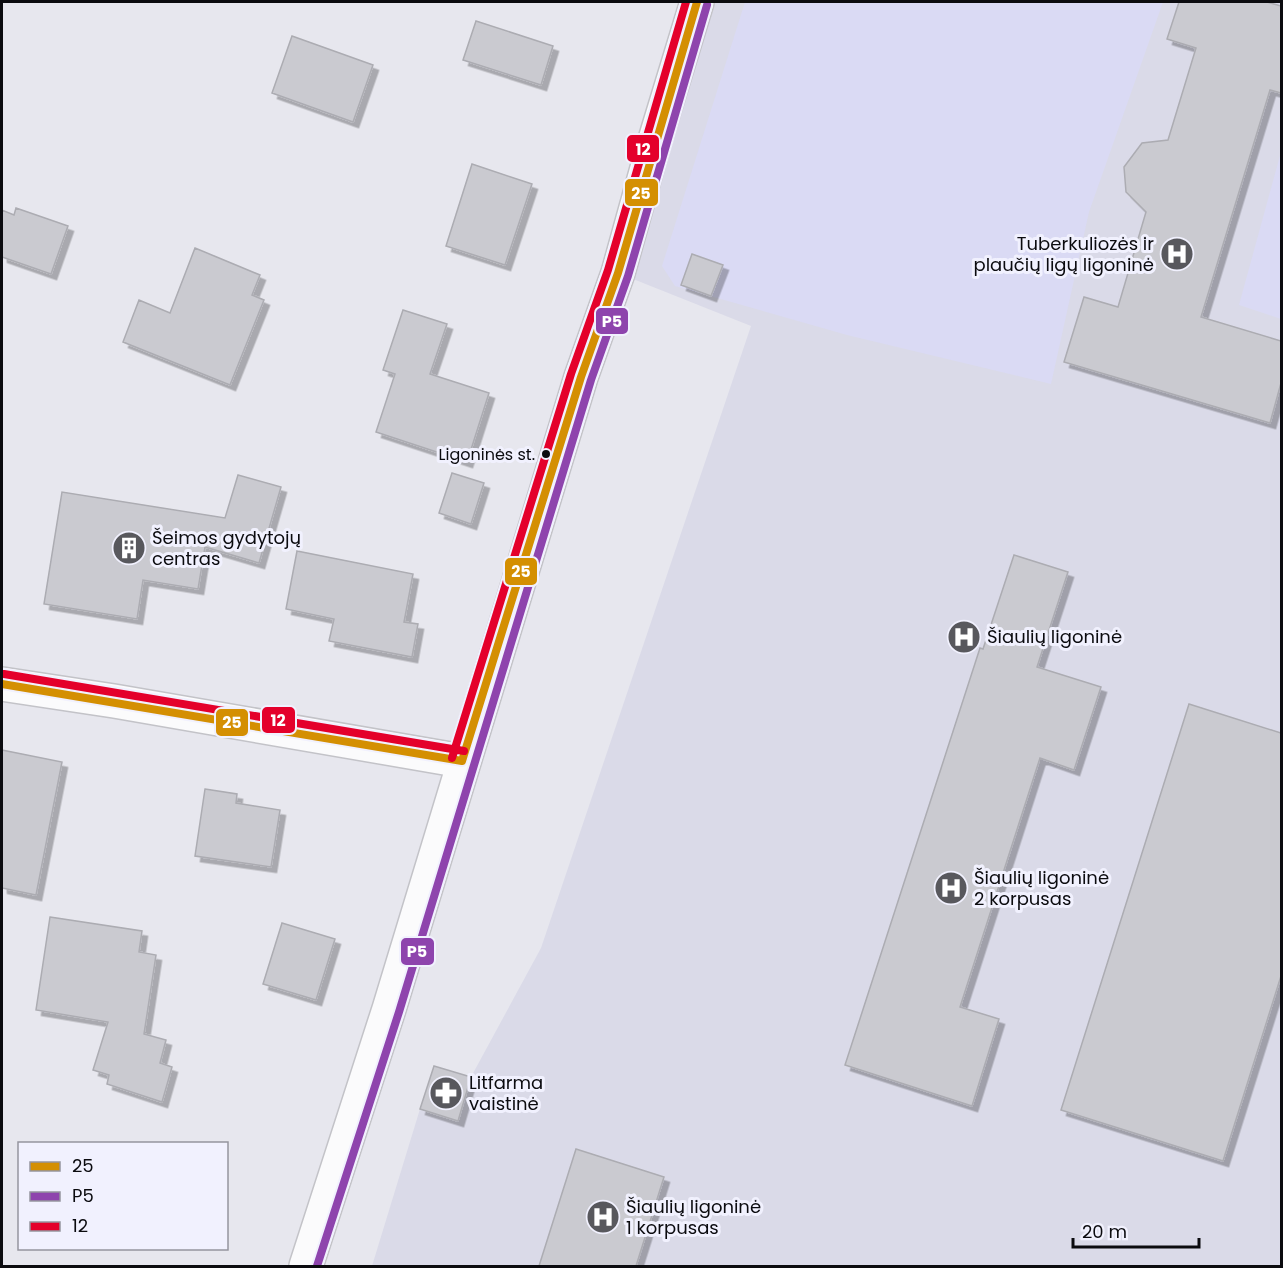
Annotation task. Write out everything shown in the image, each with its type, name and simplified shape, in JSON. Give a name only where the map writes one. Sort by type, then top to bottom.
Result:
[{"type":"street","points":[[306,1266],[389,1009],[462,761],[581,377],[618,273],[654,142],[697,2]]},
{"type":"street","points":[[2,684],[462,761]]},
{"type":"shaded area","name":"Šiaulių ligoninė","points":[[697,2],[1281,2],[1281,1266],[372,1266],[420,1109],[458,1120],[471,1077],[541,948],[751,326],[618,273]]},
{"type":"shaded area","points":[[745,2],[1163,2],[1089,212],[1051,384],[847,335],[675,286],[662,266]]},
{"type":"shaded area","points":[[1281,152],[1282,319],[1239,305]]},
{"type":"building","name":"Tuberkuliozės ir plaučių ligų ligoninė","points":[[1179,2],[1267,2],[1281,6],[1281,93],[1270,90],[1201,317],[1281,341],[1281,383],[1270,423],[1064,362],[1084,297],[1118,307],[1146,212],[1126,192],[1124,167],[1142,143],[1168,140],[1196,48],[1167,39]]},
{"type":"building","points":[[476,21],[553,46],[541,85],[463,60]]},
{"type":"building","points":[[292,36],[373,65],[353,122],[272,93]]},
{"type":"building","points":[[472,164],[532,184],[505,265],[446,246]]},
{"type":"building","points":[[16,208],[68,226],[51,274],[2,257],[2,210],[14,215]]},
{"type":"building","points":[[195,248],[260,275],[252,295],[264,300],[230,385],[123,342],[139,300],[170,313]]},
{"type":"building","points":[[692,254],[723,265],[711,296],[681,285]]},
{"type":"building","points":[[403,310],[447,324],[430,374],[489,393],[467,462],[376,432],[395,374],[383,370]]},
{"type":"building","points":[[452,473],[484,483],[471,524],[439,513]]},
{"type":"building","name":"Šeimos gydytojų centras","points":[[238,475],[281,487],[259,563],[205,547],[198,589],[143,580],[137,619],[44,604],[62,492],[225,518]]},
{"type":"building","points":[[297,551],[413,574],[404,622],[418,624],[412,657],[329,641],[334,619],[286,609]]},
{"type":"building","name":"Šiaulių ligoninė 2 korpusas","points":[[1014,555],[1068,572],[1037,667],[1101,687],[1074,770],[1040,758],[960,1007],[999,1019],[972,1106],[845,1065],[980,648],[983,649]]},
{"type":"building","points":[[1189,704],[1281,733],[1281,976],[1223,1161],[1061,1110]]},
{"type":"building","points":[[2,750],[62,762],[36,895],[2,888]]},
{"type":"building","points":[[205,789],[237,794],[236,803],[280,810],[271,867],[195,856]]},
{"type":"building","points":[[50,917],[142,931],[139,952],[156,955],[144,1034],[166,1040],[160,1063],[172,1067],[162,1102],[107,1084],[109,1075],[93,1070],[108,1022],[36,1010]]},
{"type":"building","points":[[282,923],[335,939],[316,1000],[263,984]]},
{"type":"building","name":"Litfarma vaistinė","points":[[434,1066],[471,1077],[458,1121],[420,1109]]},
{"type":"building","name":"Šiaulių ligoninė 1 korpusas","points":[[576,1149],[664,1177],[636,1266],[539,1266]]},
{"type":"transit line","name":"12","points":[[452,758],[571,374],[608,270],[686,2]]},
{"type":"transit line","name":"25","points":[[462,761],[581,377],[618,273],[697,2]]},
{"type":"transit line","name":"P5","points":[[317,1266],[399,1012],[591,380],[628,276],[707,5]]},
{"type":"transit line","name":"12","points":[[4,674],[464,751]]},
{"type":"transit line","name":"25","points":[[2,684],[462,761]]},
{"type":"place","name":"Tuberkuliozės ir plaučių ligų ligoninė","points":[[1177,254]]},
{"type":"place","name":"Ligoninės st.","points":[[546,454]]},
{"type":"place","name":"Šeimos gydytojų centras","points":[[129,548]]},
{"type":"place","name":"Šiaulių ligoninė","points":[[964,637]]},
{"type":"place","name":"Šiaulių ligoninė 2 korpusas","points":[[951,888]]},
{"type":"place","name":"Litfarma vaistinė","points":[[446,1093]]},
{"type":"place","name":"Šiaulių ligoninė 1 korpusas","points":[[603,1217]]}]
